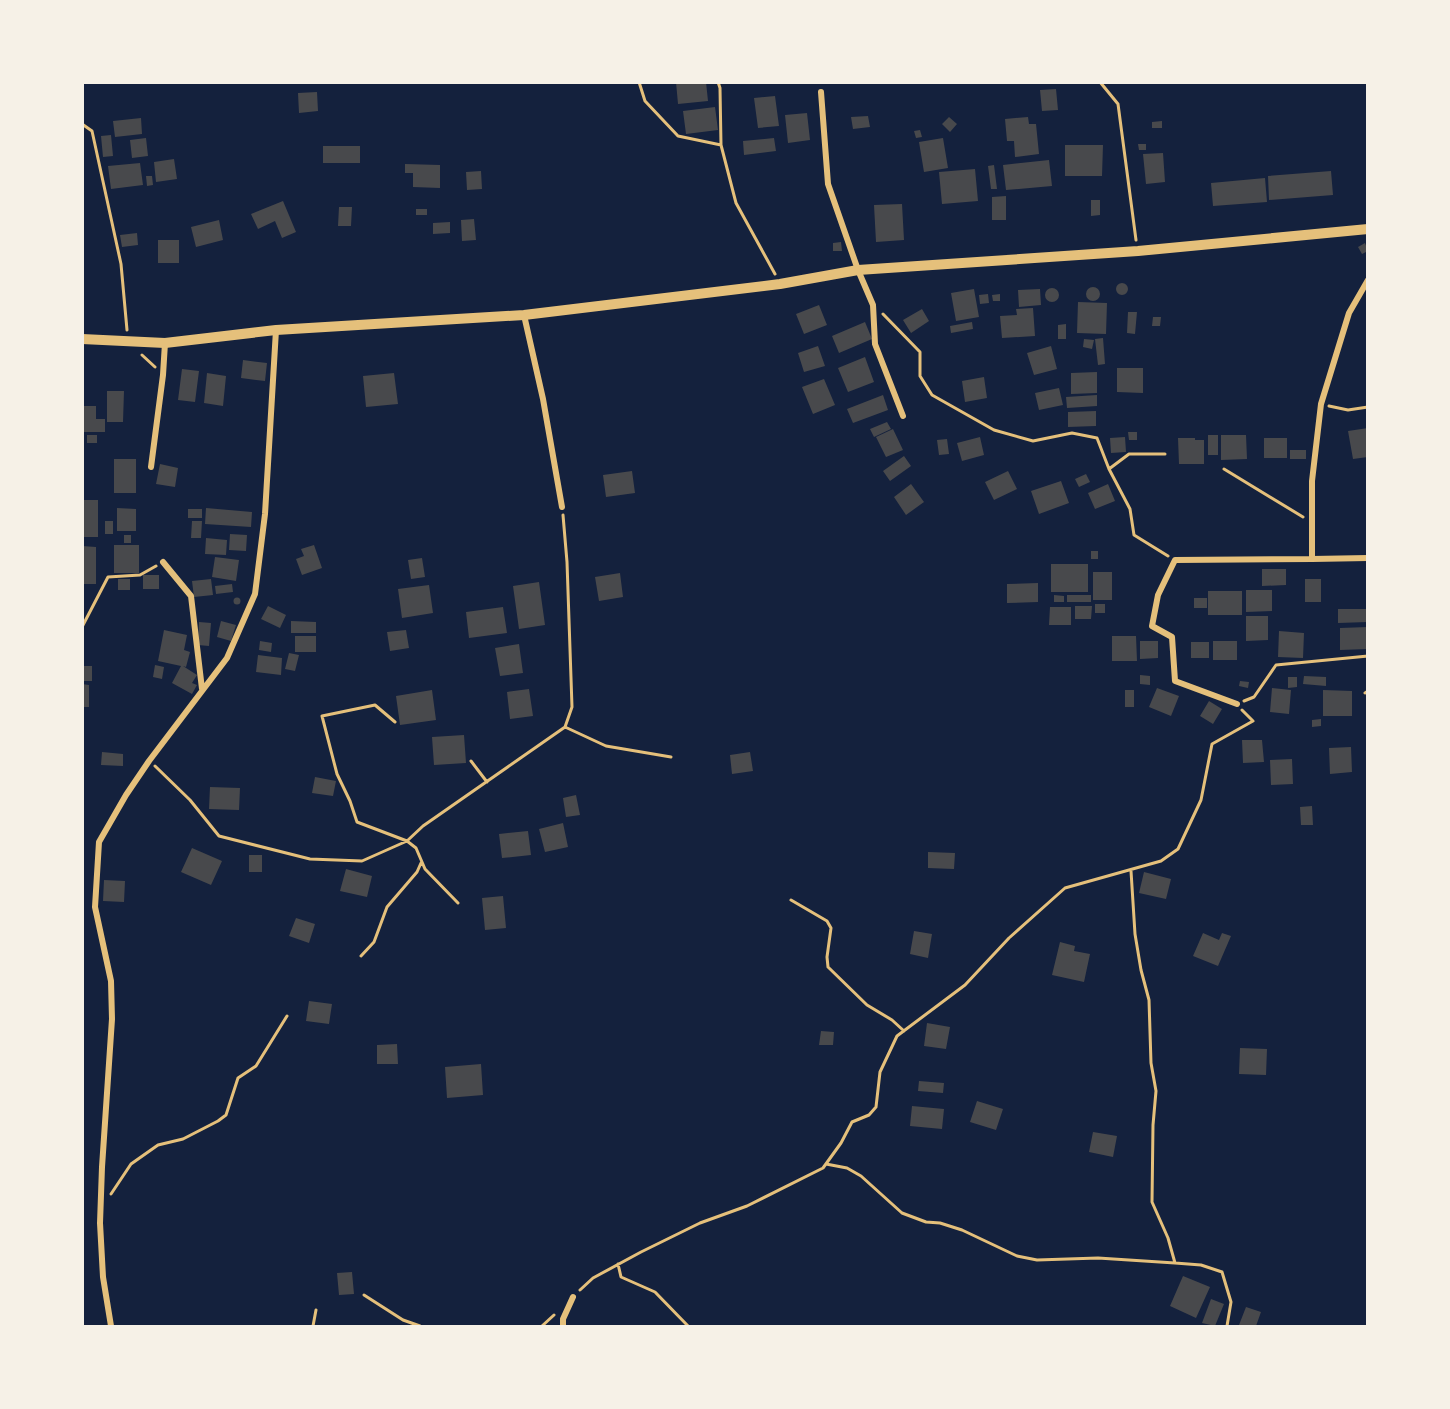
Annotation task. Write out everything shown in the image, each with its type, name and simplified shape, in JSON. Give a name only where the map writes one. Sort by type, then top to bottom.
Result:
[{"type":"main road","points":[[82,339],[165,343],[276,330],[524,315],[780,284],[858,270],[1138,251],[1368,229]]},
{"type":"street","points":[[821,92],[828,184],[858,270],[873,305],[875,344],[903,416]]},
{"type":"street","points":[[1312,559],[1312,481],[1322,404],[1349,313],[1368,280]]},
{"type":"street","points":[[524,315],[543,399],[562,507]]},
{"type":"street","points":[[111,1326],[103,1277],[101,1207],[112,1019],[111,981],[95,907],[99,842],[149,761],[227,658],[255,594],[265,514],[276,330]]},
{"type":"street","points":[[151,467],[165,343]]},
{"type":"street","points":[[1237,704],[1175,681],[1173,638],[1152,626],[1158,596],[1175,560],[1368,558]]},
{"type":"street","points":[[162,562],[191,596],[202,689]]},
{"type":"street","points":[[563,1326],[563,1319],[573,1298]]},
{"type":"path","points":[[639,82],[645,101],[678,136],[721,145]]},
{"type":"path","points":[[718,82],[721,145],[736,203],[780,284]]},
{"type":"path","points":[[1100,82],[1118,104],[1138,251]]},
{"type":"path","points":[[82,124],[92,131],[121,264],[128,341],[163,375]]},
{"type":"path","points":[[873,305],[920,352],[920,376],[932,395],[994,430],[1033,441],[1072,433],[1097,438],[1109,469],[1130,509],[1134,535],[1175,560]]},
{"type":"path","points":[[1322,404],[1348,410],[1368,407]]},
{"type":"path","points":[[1109,469],[1129,454],[1165,454]]},
{"type":"path","points":[[1224,469],[1312,522]]},
{"type":"path","points":[[149,761],[190,800],[219,836],[310,860],[363,861],[407,841],[423,826],[488,783],[565,727],[572,707],[567,562],[562,507]]},
{"type":"path","points":[[82,627],[108,576],[140,575],[162,562]]},
{"type":"path","points":[[542,1326],[593,1278],[700,1223],[747,1206],[823,1168],[842,1143],[852,1122],[869,1115],[876,1107],[880,1072],[897,1036],[965,985],[1009,938],[1065,888],[1161,861],[1178,849],[1201,800],[1212,744],[1253,721],[1237,704],[1254,698],[1276,665],[1368,656]]},
{"type":"path","points":[[395,722],[375,705],[322,716],[337,774],[357,822],[407,841],[416,848],[425,869],[458,903]]},
{"type":"path","points":[[565,727],[606,746],[671,756]]},
{"type":"path","points":[[471,761],[488,783]]},
{"type":"path","points":[[361,956],[374,942],[387,907],[417,872],[421,862]]},
{"type":"path","points":[[1131,871],[1135,934],[1149,1000],[1151,1063],[1156,1090],[1152,1202],[1168,1238],[1175,1263]]},
{"type":"path","points":[[791,900],[827,921],[831,928],[828,967],[867,1005],[892,1020],[904,1031]]},
{"type":"path","points":[[101,1207],[131,1164],[158,1145],[183,1139],[218,1121],[226,1114],[238,1078],[256,1066],[287,1016]]},
{"type":"path","points":[[826,1164],[847,1167],[861,1176],[902,1213],[926,1222],[940,1223],[962,1230],[1017,1256],[1037,1260],[1098,1258],[1201,1265],[1222,1272],[1231,1302],[1227,1326]]},
{"type":"path","points":[[618,1264],[621,1277],[655,1292],[688,1326]]},
{"type":"path","points":[[364,1295],[403,1320],[420,1326]]},
{"type":"path","points":[[313,1326],[316,1310]]},
{"type":"building","points":[[676,82],[706,82],[708,101],[678,104]]},
{"type":"building","points":[[1056,89],[1058,110],[1042,111],[1040,90]]},
{"type":"building","points":[[317,92],[318,111],[299,113],[298,93]]},
{"type":"building","points":[[775,96],[779,126],[758,128],[754,98]]},
{"type":"building","points":[[715,107],[718,130],[686,134],[683,111]]},
{"type":"building","points":[[807,113],[810,140],[788,143],[785,115]]},
{"type":"building","points":[[868,116],[870,127],[853,129],[851,117]]},
{"type":"building","points":[[949,117],[957,124],[950,132],[942,124]]},
{"type":"building","points":[[1028,117],[1029,124],[1036,124],[1039,154],[1015,157],[1014,141],[1007,141],[1005,119]]},
{"type":"building","points":[[141,118],[142,134],[115,137],[113,121]]},
{"type":"building","points":[[1162,121],[1162,128],[1152,128],[1152,122]]},
{"type":"building","points":[[920,130],[922,137],[916,138],[914,131]]},
{"type":"building","points":[[111,135],[113,156],[103,157],[101,136]]},
{"type":"building","points":[[146,138],[148,156],[132,158],[130,140]]},
{"type":"building","points":[[774,138],[776,151],[744,155],[743,141]]},
{"type":"building","points":[[943,138],[948,168],[924,172],[919,142]]},
{"type":"building","points":[[1138,144],[1146,144],[1146,150],[1139,150]]},
{"type":"building","points":[[1065,145],[1103,145],[1102,176],[1065,176]]},
{"type":"building","points":[[323,146],[360,146],[360,163],[323,163]]},
{"type":"building","points":[[1163,153],[1165,182],[1146,184],[1143,154]]},
{"type":"building","points":[[174,159],[177,179],[156,182],[154,162]]},
{"type":"building","points":[[1049,160],[1052,186],[1006,190],[1003,165]]},
{"type":"building","points":[[140,163],[143,185],[111,189],[108,166]]},
{"type":"building","points":[[405,164],[440,165],[440,188],[413,187],[413,173],[405,173]]},
{"type":"building","points":[[994,165],[997,189],[991,189],[988,166]]},
{"type":"building","points":[[975,169],[978,201],[942,204],[939,172]]},
{"type":"building","points":[[481,171],[482,189],[467,190],[466,172]]},
{"type":"building","points":[[1331,171],[1333,195],[1269,200],[1268,176]]},
{"type":"building","points":[[146,176],[152,176],[153,185],[147,186]]},
{"type":"building","points":[[1265,178],[1267,202],[1213,206],[1211,183]]},
{"type":"building","points":[[1006,196],[1006,220],[992,220],[992,197]]},
{"type":"building","points":[[1091,200],[1100,200],[1100,215],[1091,216]]},
{"type":"building","points":[[283,201],[296,232],[282,238],[275,221],[258,229],[251,214]]},
{"type":"building","points":[[902,204],[904,240],[876,242],[874,205]]},
{"type":"building","points":[[339,207],[352,207],[351,226],[338,226]]},
{"type":"building","points":[[416,209],[427,209],[427,215],[416,215]]},
{"type":"building","points":[[474,219],[476,240],[462,241],[461,220]]},
{"type":"building","points":[[219,220],[223,240],[196,247],[191,227]]},
{"type":"building","points":[[450,222],[450,233],[433,234],[433,223]]},
{"type":"building","points":[[137,233],[138,245],[122,247],[120,235]]},
{"type":"building","points":[[158,240],[179,240],[179,263],[158,263]]},
{"type":"building","points":[[841,242],[842,251],[833,251],[833,243]]},
{"type":"building","points":[[1365,243],[1368,251],[1362,254],[1358,247]]},
{"type":"building","points":[[1124,283],[1128,289],[1124,295],[1120,295],[1116,287]]},
{"type":"building","points":[[1093,287],[1098,289],[1100,294],[1098,299],[1093,301],[1088,299],[1086,294],[1088,289]]},
{"type":"building","points":[[1052,288],[1057,290],[1059,295],[1057,300],[1052,302],[1047,300],[1045,295],[1047,290]]},
{"type":"building","points":[[974,289],[979,317],[956,321],[951,293]]},
{"type":"building","points":[[1040,289],[1041,305],[1019,307],[1018,290]]},
{"type":"building","points":[[988,294],[989,303],[980,304],[979,295]]},
{"type":"building","points":[[1000,294],[1000,301],[993,301],[992,295]]},
{"type":"building","points":[[1078,302],[1107,303],[1106,334],[1077,333]]},
{"type":"building","points":[[819,305],[827,325],[804,334],[796,314]]},
{"type":"building","points":[[1033,308],[1035,336],[1002,338],[1000,316],[1017,315],[1016,309]]},
{"type":"building","points":[[922,309],[929,321],[911,333],[903,320]]},
{"type":"building","points":[[1128,312],[1137,312],[1135,334],[1127,333]]},
{"type":"building","points":[[1153,317],[1161,317],[1160,326],[1152,326]]},
{"type":"building","points":[[865,322],[872,339],[839,353],[832,336]]},
{"type":"building","points":[[972,322],[973,329],[951,333],[950,326]]},
{"type":"building","points":[[1066,324],[1066,339],[1058,339],[1058,325]]},
{"type":"building","points":[[1103,338],[1105,364],[1098,365],[1095,339]]},
{"type":"building","points":[[1084,339],[1094,340],[1092,349],[1083,347]]},
{"type":"building","points":[[818,346],[825,366],[804,372],[798,353]]},
{"type":"building","points":[[1051,346],[1057,369],[1034,375],[1027,353]]},
{"type":"building","points":[[865,357],[874,382],[848,392],[838,368]]},
{"type":"building","points":[[243,360],[267,363],[265,381],[241,378]]},
{"type":"building","points":[[1117,368],[1143,368],[1143,393],[1117,392]]},
{"type":"building","points":[[182,369],[199,371],[195,402],[178,400]]},
{"type":"building","points":[[1097,372],[1097,393],[1071,394],[1071,373]]},
{"type":"building","points":[[207,373],[226,376],[223,406],[204,403]]},
{"type":"building","points":[[394,373],[398,404],[366,407],[363,376]]},
{"type":"building","points":[[984,377],[987,398],[965,402],[962,381]]},
{"type":"building","points":[[824,379],[835,405],[813,414],[802,387]]},
{"type":"building","points":[[1059,388],[1063,405],[1039,410],[1035,393]]},
{"type":"building","points":[[107,391],[124,391],[123,422],[107,422]]},
{"type":"building","points":[[883,395],[888,410],[853,423],[847,409]]},
{"type":"building","points":[[1097,395],[1097,406],[1067,408],[1066,397]]},
{"type":"building","points":[[82,406],[96,406],[96,419],[105,419],[105,432],[82,432]]},
{"type":"building","points":[[1096,411],[1096,426],[1068,427],[1068,412]]},
{"type":"building","points":[[887,422],[891,429],[874,437],[870,429]]},
{"type":"building","points":[[1368,428],[1368,457],[1353,459],[1348,431]]},
{"type":"building","points":[[893,429],[903,450],[886,457],[876,437]]},
{"type":"building","points":[[1128,432],[1137,432],[1137,440],[1129,440]]},
{"type":"building","points":[[87,435],[97,435],[97,443],[87,443]]},
{"type":"building","points":[[1208,435],[1218,435],[1218,455],[1208,455]]},
{"type":"building","points":[[1221,435],[1246,435],[1247,459],[1221,460]]},
{"type":"building","points":[[980,437],[984,455],[962,461],[957,443]]},
{"type":"building","points":[[1125,437],[1126,452],[1111,453],[1110,438]]},
{"type":"building","points":[[1178,438],[1204,440],[1204,464],[1179,464]]},
{"type":"building","points":[[1264,438],[1287,438],[1287,458],[1264,458]]},
{"type":"building","points":[[947,439],[949,454],[939,455],[937,440]]},
{"type":"building","points":[[1290,450],[1306,450],[1306,459],[1290,459]]},
{"type":"building","points":[[904,456],[911,466],[890,481],[883,471]]},
{"type":"building","points":[[114,459],[136,459],[136,493],[114,493]]},
{"type":"building","points":[[160,464],[178,468],[175,487],[156,484]]},
{"type":"building","points":[[632,471],[635,493],[606,497],[603,475]]},
{"type":"building","points":[[1008,471],[1017,489],[994,500],[985,482]]},
{"type":"building","points":[[1086,474],[1090,482],[1079,487],[1075,479]]},
{"type":"building","points":[[1061,481],[1069,503],[1039,514],[1031,491]]},
{"type":"building","points":[[911,484],[924,502],[906,515],[894,497]]},
{"type":"building","points":[[1108,484],[1115,501],[1095,509],[1088,493]]},
{"type":"building","points":[[82,500],[98,500],[98,537],[82,537]]},
{"type":"building","points":[[117,508],[136,509],[136,531],[117,531]]},
{"type":"building","points":[[206,508],[252,512],[251,527],[205,524]]},
{"type":"building","points":[[188,509],[202,509],[202,518],[188,518]]},
{"type":"building","points":[[105,521],[113,521],[113,534],[105,534]]},
{"type":"building","points":[[192,521],[202,521],[201,538],[191,538]]},
{"type":"building","points":[[230,534],[247,535],[246,551],[229,550]]},
{"type":"building","points":[[124,535],[131,535],[131,543],[124,543]]},
{"type":"building","points":[[206,538],[227,540],[226,555],[205,554]]},
{"type":"building","points":[[114,545],[139,545],[139,573],[114,573]]},
{"type":"building","points":[[314,545],[322,568],[302,575],[296,559],[304,556],[301,549]]},
{"type":"building","points":[[82,546],[96,547],[96,584],[82,584]]},
{"type":"building","points":[[1091,551],[1098,551],[1098,559],[1091,559]]},
{"type":"building","points":[[215,557],[239,560],[236,581],[212,577]]},
{"type":"building","points":[[422,558],[425,577],[411,579],[408,560]]},
{"type":"building","points":[[1051,564],[1088,564],[1088,592],[1051,592]]},
{"type":"building","points":[[1262,569],[1286,569],[1286,585],[1262,586]]},
{"type":"building","points":[[1093,572],[1112,572],[1112,600],[1093,600]]},
{"type":"building","points":[[620,573],[623,597],[599,601],[595,577]]},
{"type":"building","points":[[143,575],[159,575],[159,589],[143,589]]},
{"type":"building","points":[[118,579],[130,579],[130,590],[118,590]]},
{"type":"building","points":[[211,579],[213,595],[194,597],[192,581]]},
{"type":"building","points":[[1305,579],[1321,579],[1321,602],[1305,602]]},
{"type":"building","points":[[539,582],[545,625],[519,629],[513,586]]},
{"type":"building","points":[[1038,583],[1038,602],[1007,603],[1007,584]]},
{"type":"building","points":[[232,584],[233,592],[216,594],[215,586]]},
{"type":"building","points":[[429,585],[433,613],[402,618],[398,589]]},
{"type":"building","points":[[1246,590],[1272,590],[1272,611],[1246,612]]},
{"type":"building","points":[[1208,591],[1242,591],[1242,615],[1208,615]]},
{"type":"building","points":[[1054,595],[1064,596],[1064,602],[1054,602]]},
{"type":"building","points":[[1067,595],[1091,595],[1091,602],[1067,602]]},
{"type":"building","points":[[237,598],[240,601],[237,604],[234,601]]},
{"type":"building","points":[[1194,598],[1207,598],[1207,608],[1194,608]]},
{"type":"building","points":[[1095,604],[1105,604],[1105,613],[1095,613]]},
{"type":"building","points":[[268,606],[286,615],[280,628],[261,619]]},
{"type":"building","points":[[1075,606],[1092,606],[1091,619],[1075,619]]},
{"type":"building","points":[[503,607],[507,633],[469,638],[466,612]]},
{"type":"building","points":[[1050,607],[1071,607],[1071,625],[1049,625]]},
{"type":"building","points":[[1338,609],[1368,609],[1368,622],[1338,623]]},
{"type":"building","points":[[1246,616],[1268,616],[1268,640],[1246,641]]},
{"type":"building","points":[[221,621],[236,625],[231,641],[217,637]]},
{"type":"building","points":[[291,621],[316,622],[316,633],[291,633]]},
{"type":"building","points":[[199,622],[211,623],[209,646],[198,645]]},
{"type":"building","points":[[1368,627],[1368,649],[1340,650],[1340,628]]},
{"type":"building","points":[[164,630],[187,635],[184,650],[190,652],[186,667],[183,666],[197,675],[192,683],[197,685],[192,694],[172,683],[181,666],[158,661]]},
{"type":"building","points":[[406,630],[409,648],[390,651],[387,632]]},
{"type":"building","points":[[1279,631],[1304,633],[1303,658],[1278,657]]},
{"type":"building","points":[[295,636],[316,636],[316,652],[295,652]]},
{"type":"building","points":[[1112,636],[1136,636],[1137,661],[1112,661]]},
{"type":"building","points":[[260,641],[272,643],[271,652],[259,650]]},
{"type":"building","points":[[1140,641],[1158,641],[1158,658],[1140,659]]},
{"type":"building","points":[[1213,641],[1237,641],[1237,660],[1213,660]]},
{"type":"building","points":[[1191,642],[1209,642],[1209,658],[1191,658]]},
{"type":"building","points":[[519,644],[523,673],[500,676],[495,648]]},
{"type":"building","points":[[289,653],[299,655],[295,671],[285,669]]},
{"type":"building","points":[[258,655],[282,658],[281,675],[256,672]]},
{"type":"building","points":[[155,665],[164,667],[162,679],[153,677]]},
{"type":"building","points":[[82,666],[92,666],[92,681],[82,681]]},
{"type":"building","points":[[1140,675],[1150,676],[1150,685],[1140,684]]},
{"type":"building","points":[[1304,676],[1326,677],[1326,686],[1303,684]]},
{"type":"building","points":[[1288,677],[1297,677],[1297,687],[1288,688]]},
{"type":"building","points":[[1240,681],[1249,682],[1248,688],[1239,686]]},
{"type":"building","points":[[82,684],[89,685],[89,707],[82,707]]},
{"type":"building","points":[[1157,688],[1179,696],[1171,716],[1149,707]]},
{"type":"building","points":[[1272,688],[1291,690],[1289,714],[1270,712]]},
{"type":"building","points":[[529,689],[533,716],[510,719],[507,692]]},
{"type":"building","points":[[432,690],[436,720],[400,725],[396,696]]},
{"type":"building","points":[[1125,690],[1134,690],[1134,707],[1125,707]]},
{"type":"building","points":[[1323,690],[1352,691],[1352,716],[1323,716]]},
{"type":"building","points":[[1209,701],[1222,709],[1213,724],[1200,716]]},
{"type":"building","points":[[1321,719],[1321,726],[1312,727],[1312,720]]},
{"type":"building","points":[[464,735],[466,763],[434,765],[432,737]]},
{"type":"building","points":[[1242,740],[1262,740],[1264,762],[1243,763]]},
{"type":"building","points":[[1351,747],[1352,772],[1330,774],[1329,748]]},
{"type":"building","points":[[102,752],[123,754],[123,766],[101,765]]},
{"type":"building","points":[[750,752],[753,771],[732,774],[730,755]]},
{"type":"building","points":[[1292,759],[1293,784],[1271,785],[1270,760]]},
{"type":"building","points":[[315,777],[336,781],[333,796],[312,793]]},
{"type":"building","points":[[210,787],[240,788],[239,810],[209,809]]},
{"type":"building","points":[[576,795],[580,815],[566,817],[563,798]]},
{"type":"building","points":[[1312,806],[1313,825],[1301,825],[1300,807]]},
{"type":"building","points":[[563,823],[568,847],[545,852],[539,829]]},
{"type":"building","points":[[528,831],[531,855],[502,858],[499,834]]},
{"type":"building","points":[[192,848],[222,861],[211,885],[181,872]]},
{"type":"building","points":[[928,852],[955,853],[954,869],[928,868]]},
{"type":"building","points":[[249,855],[262,855],[262,872],[249,872]]},
{"type":"building","points":[[346,869],[372,876],[367,897],[340,891]]},
{"type":"building","points":[[1144,872],[1171,879],[1166,899],[1139,893]]},
{"type":"building","points":[[104,880],[125,881],[124,902],[103,901]]},
{"type":"building","points":[[503,896],[506,928],[485,930],[482,898]]},
{"type":"building","points":[[296,918],[315,924],[309,943],[289,936]]},
{"type":"building","points":[[914,931],[932,934],[928,958],[910,954]]},
{"type":"building","points":[[1203,933],[1219,940],[1222,933],[1231,936],[1218,966],[1193,956]]},
{"type":"building","points":[[1060,942],[1075,946],[1074,951],[1090,954],[1084,982],[1052,975]]},
{"type":"building","points":[[309,1001],[332,1004],[329,1024],[306,1021]]},
{"type":"building","points":[[927,1023],[950,1027],[946,1049],[924,1046]]},
{"type":"building","points":[[821,1031],[834,1032],[833,1045],[819,1045]]},
{"type":"building","points":[[397,1044],[398,1064],[377,1064],[377,1045]]},
{"type":"building","points":[[1240,1048],[1267,1049],[1266,1075],[1239,1074]]},
{"type":"building","points":[[481,1064],[483,1095],[447,1098],[445,1067]]},
{"type":"building","points":[[919,1081],[944,1083],[943,1093],[918,1091]]},
{"type":"building","points":[[977,1101],[1003,1109],[996,1130],[970,1122]]},
{"type":"building","points":[[912,1106],[944,1109],[942,1129],[910,1126]]},
{"type":"building","points":[[1093,1132],[1117,1136],[1113,1157],[1089,1152]]},
{"type":"building","points":[[352,1272],[354,1294],[339,1295],[337,1273]]},
{"type":"building","points":[[1183,1276],[1210,1287],[1196,1318],[1170,1306]]},
{"type":"building","points":[[1211,1299],[1224,1304],[1215,1326],[1202,1323]]},
{"type":"building","points":[[1246,1307],[1261,1312],[1256,1326],[1239,1325]]}]
